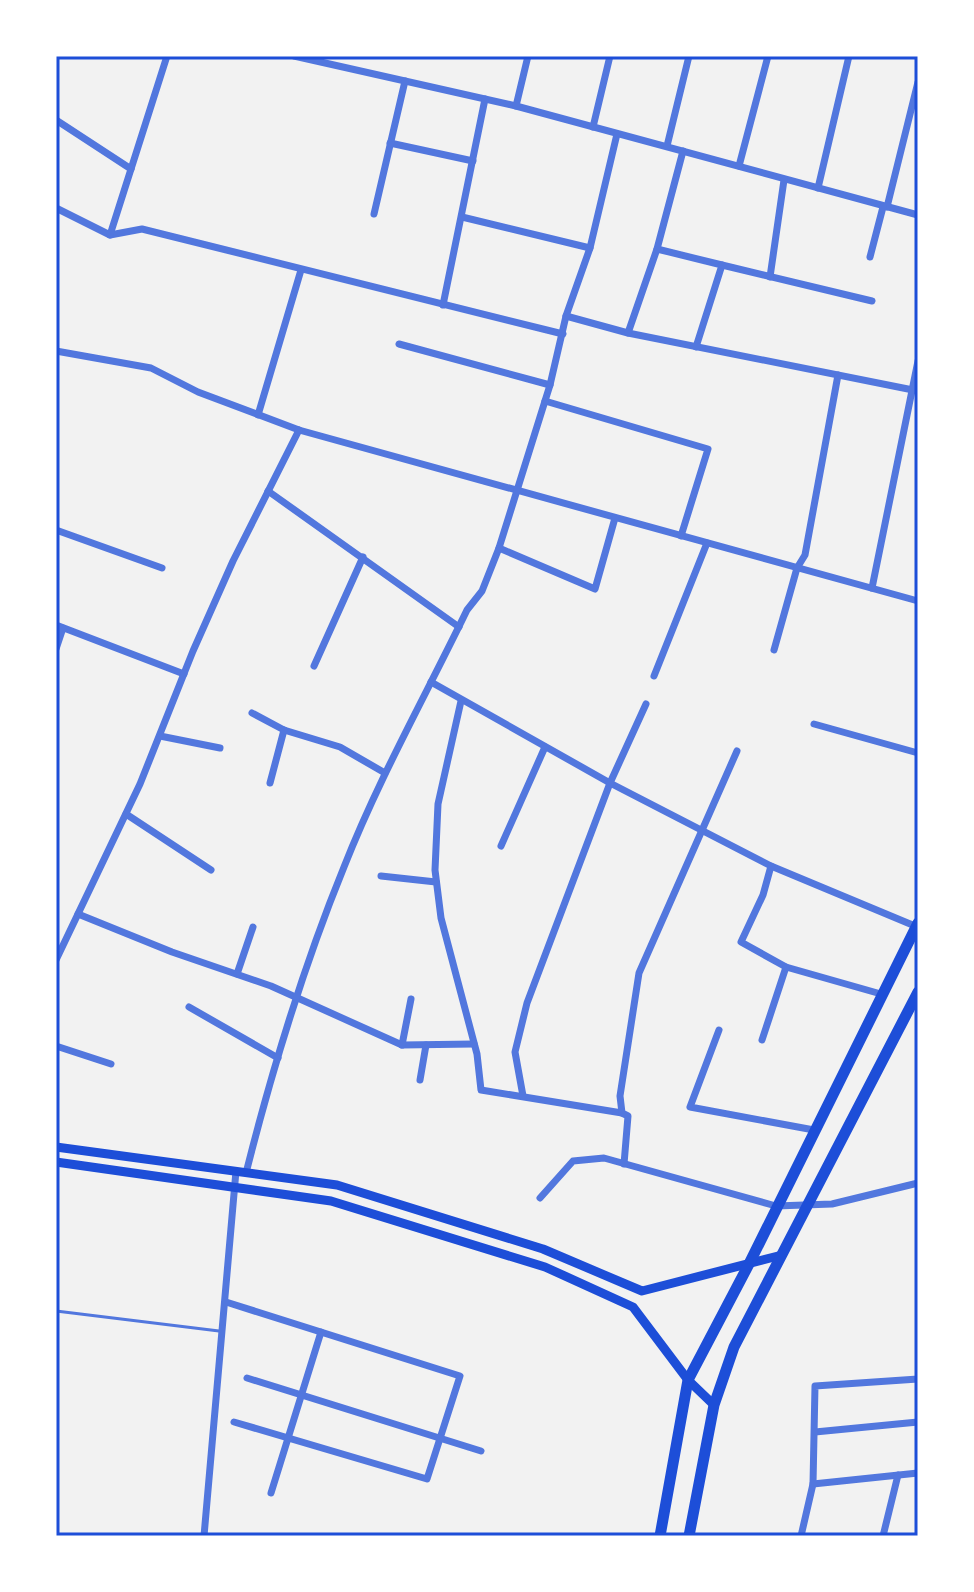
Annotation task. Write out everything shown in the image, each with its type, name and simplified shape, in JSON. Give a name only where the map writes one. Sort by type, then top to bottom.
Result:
[{"type":"highway","points":[[660,1536],[688,1380],[749,1264],[916,925]]},
{"type":"highway","points":[[689,1536],[714,1405],[734,1347],[918,992]]},
{"type":"main road","points":[[56,1147],[337,1185],[543,1249],[642,1291],[782,1255]]},
{"type":"main road","points":[[56,1162],[331,1201],[545,1267],[633,1307],[688,1380],[714,1405]]},
{"type":"main road","points":[[633,1307],[642,1291]]},
{"type":"street","points":[[110,235],[167,56]]},
{"type":"street","points":[[294,56],[321,59],[516,106],[918,215]]},
{"type":"street","points":[[516,106],[528,56]]},
{"type":"street","points":[[593,127],[610,56]]},
{"type":"street","points":[[667,146],[689,56]]},
{"type":"street","points":[[739,166],[768,56]]},
{"type":"street","points":[[818,188],[849,56]]},
{"type":"street","points":[[374,214],[405,81]]},
{"type":"street","points":[[870,257],[918,82]]},
{"type":"street","points":[[443,305],[485,99]]},
{"type":"street","points":[[56,120],[131,169]]},
{"type":"street","points":[[204,1536],[234,1187],[343,867],[385,773],[467,610],[482,591],[499,548],[550,385],[566,316],[590,248],[617,134]]},
{"type":"street","points":[[390,143],[473,161]]},
{"type":"street","points":[[628,333],[657,249],[683,151]]},
{"type":"street","points":[[770,277],[784,180]]},
{"type":"street","points":[[56,208],[110,235],[142,229],[563,334]]},
{"type":"street","points":[[462,217],[590,248]]},
{"type":"street","points":[[657,249],[872,301]]},
{"type":"street","points":[[696,347],[722,265]]},
{"type":"street","points":[[258,415],[301,270]]},
{"type":"street","points":[[566,316],[628,333],[915,390]]},
{"type":"street","points":[[399,344],[550,385]]},
{"type":"street","points":[[56,351],[151,368],[198,392],[299,430],[918,601]]},
{"type":"street","points":[[872,588],[915,390],[918,361]]},
{"type":"street","points":[[774,650],[797,568],[805,555],[838,375]]},
{"type":"street","points":[[545,401],[708,449],[681,536]]},
{"type":"street","points":[[56,960],[126,814],[233,561],[299,430]]},
{"type":"street","points":[[268,491],[459,627]]},
{"type":"street","points":[[499,548],[595,589],[615,518]]},
{"type":"street","points":[[56,530],[162,568]]},
{"type":"street","points":[[654,676],[707,543]]},
{"type":"street","points":[[314,666],[363,557]]},
{"type":"street","points":[[56,649],[60,627],[184,674]]},
{"type":"street","points":[[431,682],[610,783],[771,866],[916,925]]},
{"type":"street","points":[[461,701],[438,804],[436,882],[441,918],[474,1044],[481,1090],[628,1116],[624,1164]]},
{"type":"street","points":[[523,1096],[515,1052],[527,1003],[610,783],[646,704]]},
{"type":"street","points":[[252,713],[284,730],[340,747],[385,773]]},
{"type":"street","points":[[814,724],[918,753]]},
{"type":"street","points":[[270,783],[284,730]]},
{"type":"street","points":[[160,736],[220,748]]},
{"type":"street","points":[[501,846],[545,747]]},
{"type":"street","points":[[622,1113],[620,1096],[639,973],[737,751]]},
{"type":"street","points":[[126,814],[211,870]]},
{"type":"street","points":[[771,866],[763,895],[741,942],[786,967],[881,994]]},
{"type":"street","points":[[381,876],[436,882]]},
{"type":"street","points":[[78,914],[237,974],[402,1045],[474,1044]]},
{"type":"street","points":[[237,974],[253,927]]},
{"type":"street","points":[[762,1040],[786,967]]},
{"type":"street","points":[[402,1045],[411,999]]},
{"type":"street","points":[[189,1007],[278,1058]]},
{"type":"street","points":[[719,1030],[690,1107],[814,1130]]},
{"type":"street","points":[[420,1080],[426,1045]]},
{"type":"street","points":[[56,1046],[111,1064]]},
{"type":"street","points":[[540,1198],[573,1161],[604,1158],[776,1206],[832,1204],[918,1183]]},
{"type":"street","points":[[226,1302],[460,1376],[427,1479],[234,1422]]},
{"type":"street","points":[[271,1493],[321,1332]]},
{"type":"street","points":[[247,1378],[481,1451]]},
{"type":"street","points":[[801,1536],[813,1484],[815,1386],[918,1379]]},
{"type":"street","points":[[815,1432],[918,1422]]},
{"type":"street","points":[[813,1484],[918,1473]]},
{"type":"street","points":[[883,1536],[898,1475]]},
{"type":"lane","points":[[56,1311],[223,1331]]}]
